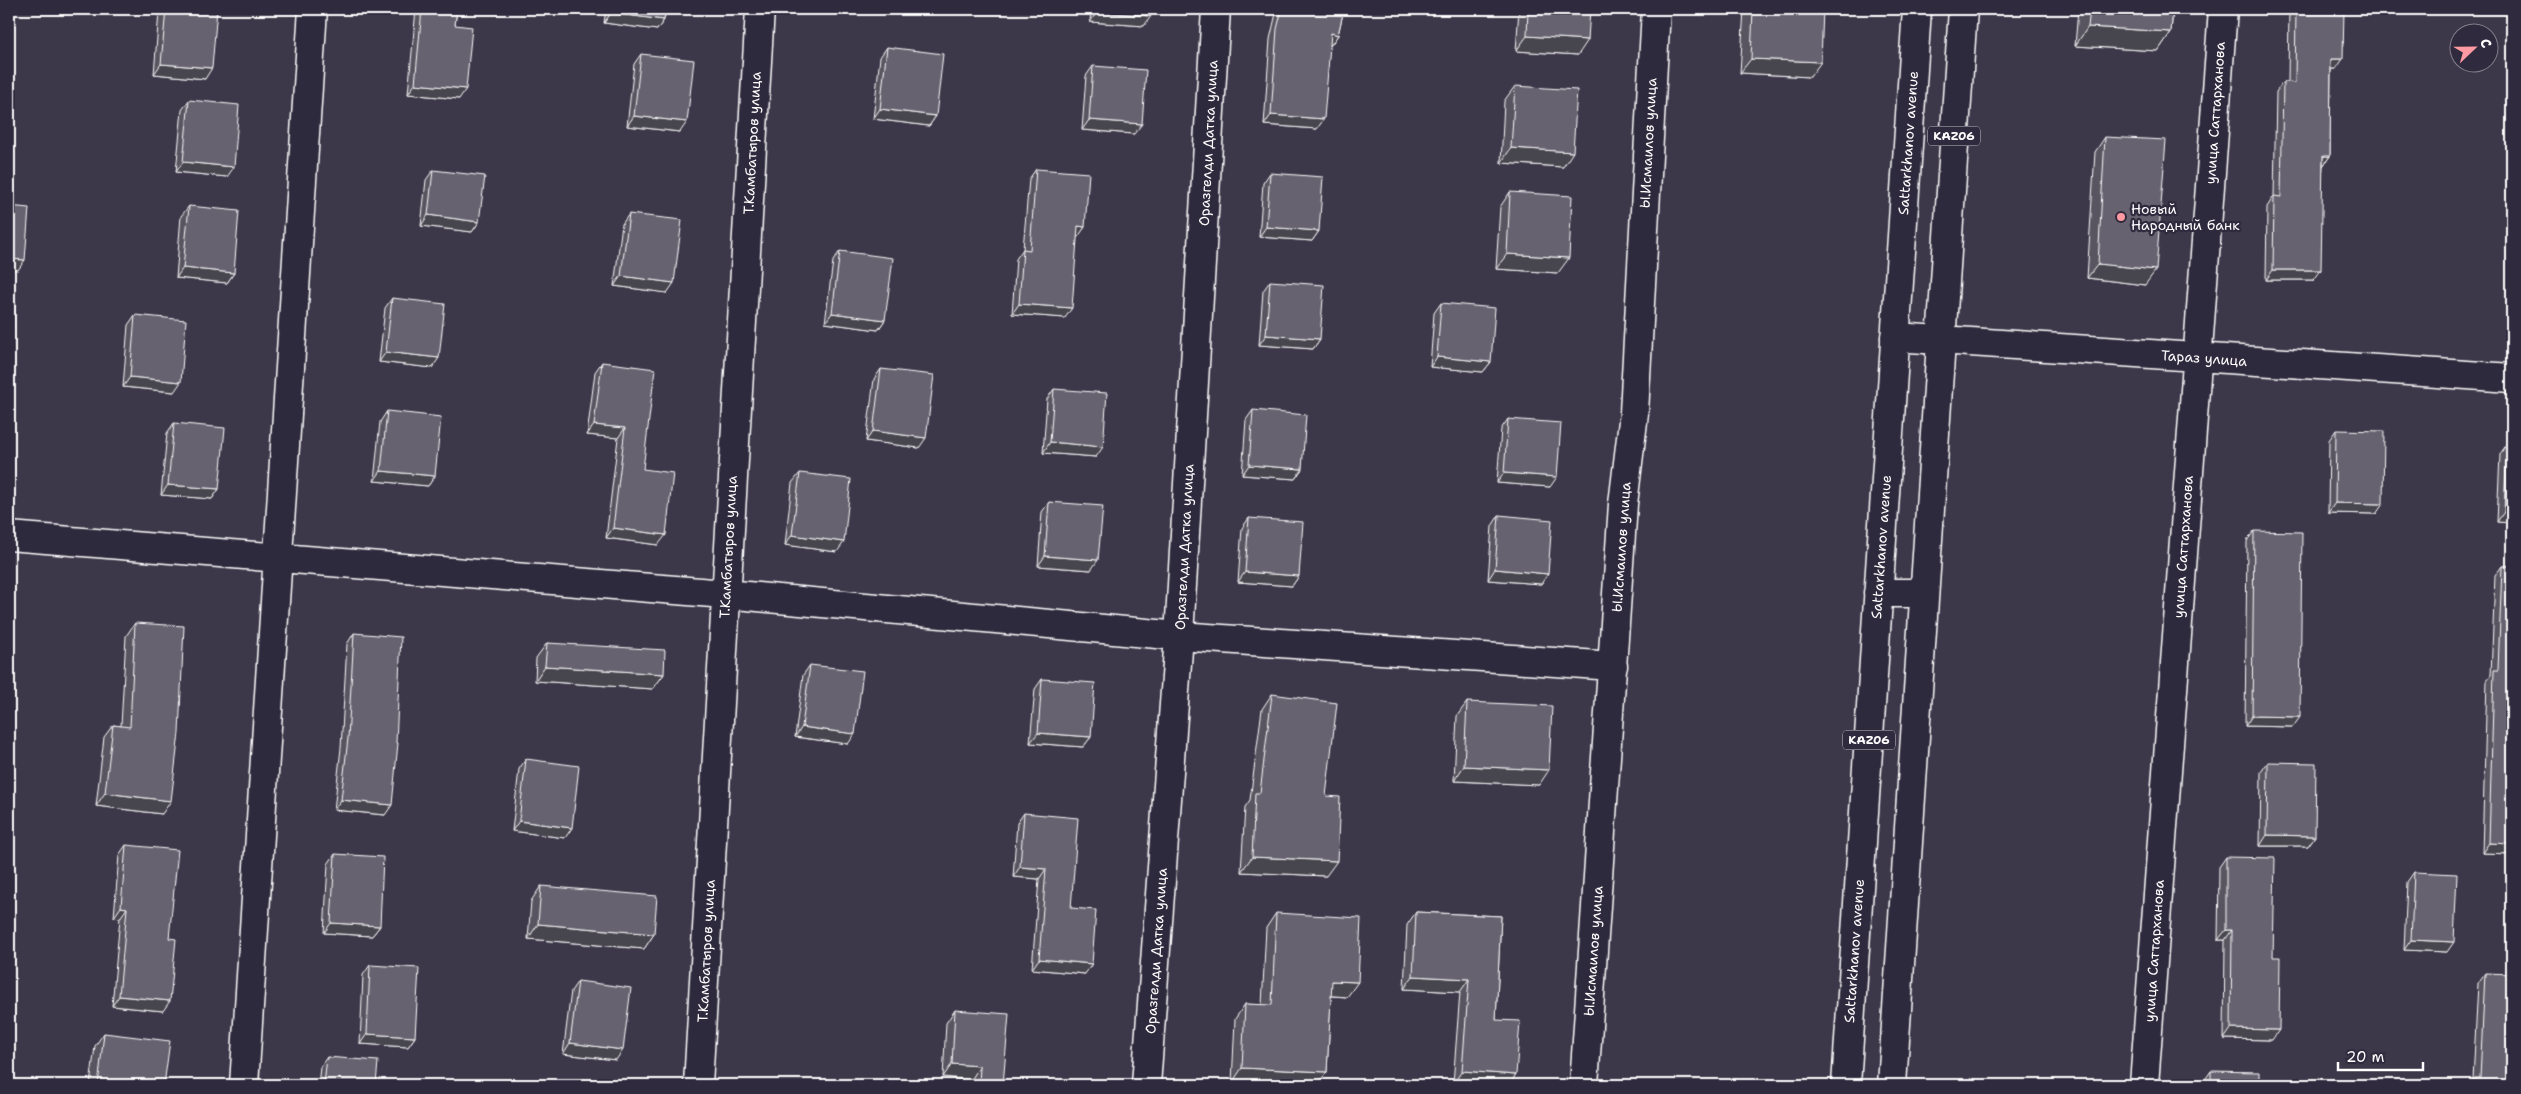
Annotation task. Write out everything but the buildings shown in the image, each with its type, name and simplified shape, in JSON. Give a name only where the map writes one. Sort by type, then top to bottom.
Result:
[{"type":"street","points":[[244,1085],[313,9]]},
{"type":"street","name":"Т.Камбатыров улица","points":[[698,1085],[760,9]]},
{"type":"street","name":"Оразгелди Датка улица","points":[[1146,1085],[1179,636],[1216,9]]},
{"type":"street","name":"Ы.Исмаилов улица","points":[[1584,1085],[1623,504],[1634,413],[1656,9]]},
{"type":"street","name":"Sattarkhanov avenue","points":[[1846,1085],[1917,9]]},
{"type":"street","name":"KАZ06","points":[[1892,1085],[1963,9]]},
{"type":"street","name":"улица Саттарханова","points":[[2144,1085],[2223,9]]},
{"type":"street","name":"Тараз улица","points":[[1896,337],[2512,378]]},
{"type":"street","points":[[9,536],[726,594],[1179,636],[1613,666]]},
{"type":"street","points":[[1878,593],[1924,594]]},
{"type":"place","name":"Новый Народный банк","points":[[2121,217]]}]
